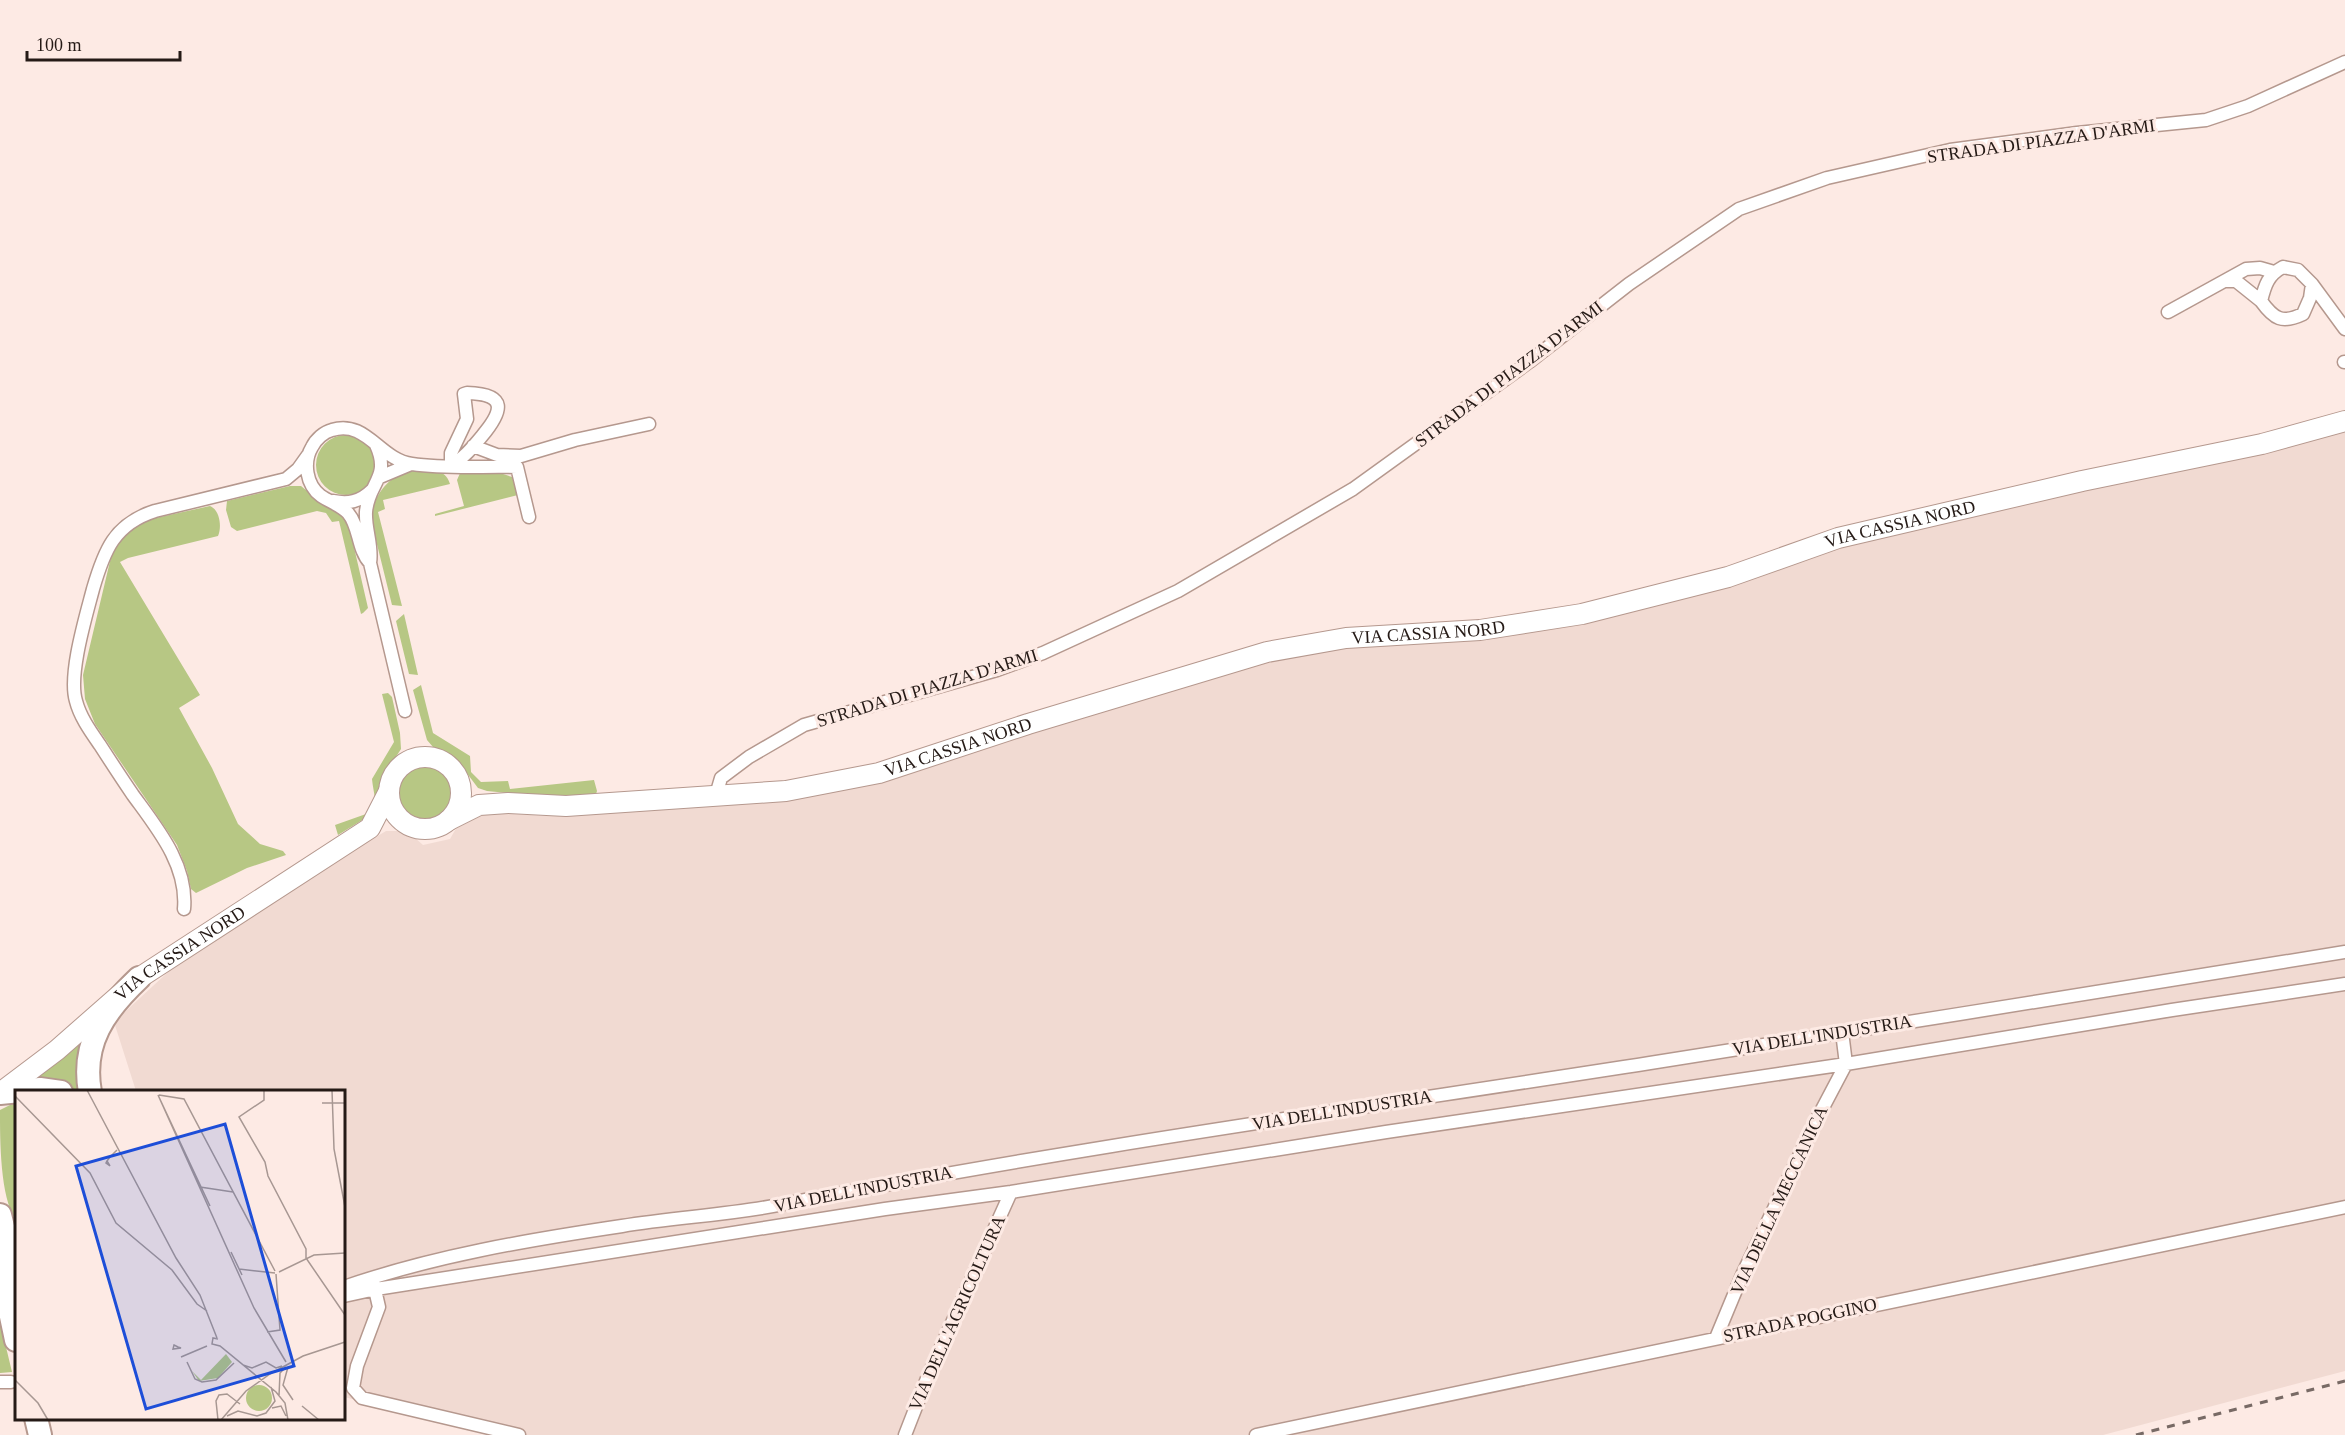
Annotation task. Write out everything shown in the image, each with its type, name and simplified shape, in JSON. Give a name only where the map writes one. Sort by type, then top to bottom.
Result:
[{"type":"highway","points":[[90,1090],[88,1064],[90,1044],[111,1008],[139,978]]},
{"type":"highway","points":[[30,1090],[47,1090]]},
{"type":"highway","points":[[0,1093],[15,1092]]},
{"type":"highway","points":[[0,1207],[15,1226]]},
{"type":"highway","points":[[0,1215],[15,1274]]},
{"type":"highway","points":[[0,1264],[15,1335]]},
{"type":"highway","points":[[0,1309],[15,1347]]},
{"type":"main road","name":"VIA CASSIA NORD","points":[[449,820],[479,805],[508,803],[566,806],[786,791],[879,773],[1242,659],[1284,649],[1365,636],[1480,630],[1582,614],[1728,577],[1838,538],[2082,481],[2262,444],[2345,422]]},
{"type":"main road","points":[[370,828],[429,829],[449,820],[460,800],[461,792],[457,777],[442,761],[420,757],[400,767],[392,780],[389,791],[395,813],[413,827]]},
{"type":"main road","name":"VIA CASSIA NORD","points":[[457,777],[472,788],[508,803]]},
{"type":"main road","name":"VIA CASSIA NORD","points":[[0,1093],[57,1050],[139,978],[370,828],[389,791]]},
{"type":"street","name":"STRADA DI PIAZZA D'ARMI","points":[[716,795],[721,778],[804,725],[997,670],[1043,653],[1178,591],[1353,489],[1529,362],[1629,284],[1739,208],[1827,178],[1950,150],[2077,133],[2206,120],[2248,106],[2345,62]]},
{"type":"street","points":[[2261,301],[2265,283],[2274,272],[2283,267],[2298,270],[2312,284],[2345,329]]},
{"type":"street","points":[[2168,312],[2246,269],[2260,268],[2274,272]]},
{"type":"street","points":[[2225,280],[2236,281],[2261,301],[2278,319],[2290,320],[2303,314],[2310,298],[2312,284]]},
{"type":"street","points":[[464,394],[491,398],[498,405],[499,411],[495,420],[458,462],[451,465],[451,453],[466,419],[464,394]]},
{"type":"street","points":[[473,446],[497,455],[520,456],[575,440],[650,424]]},
{"type":"street","points":[[184,909],[185,899],[177,862],[160,833],[85,723],[75,700],[75,669],[86,613],[107,548],[115,535],[142,515],[286,479],[298,469],[319,437],[339,428],[360,431],[393,458],[411,464],[517,467],[529,517]]},
{"type":"street","points":[[370,563],[366,511],[382,466],[376,445]]},
{"type":"street","points":[[308,455],[308,476],[314,488]]},
{"type":"street","points":[[332,501],[343,503],[366,496],[377,483],[411,464]]},
{"type":"street","points":[[286,479],[314,488],[349,515],[370,563],[405,711]]},
{"type":"street","name":"VIA DELL'INDUSTRIA","points":[[345,1296],[374,1283],[463,1253],[622,1226],[777,1206],[1025,1159],[2345,952]]},
{"type":"street","name":"VIA DELL'INDUSTRIA","points":[[345,1287],[1011,1192],[1409,1128],[1846,1064],[2345,984]]},
{"type":"street","points":[[1842,1032],[1846,1064]]},
{"type":"street","name":"VIA DELLA MECCANICA","points":[[1716,1338],[1743,1273],[1846,1064]]},
{"type":"street","name":"VIA DELL'AGRICOLTURA","points":[[905,1435],[928,1376],[1011,1192]]},
{"type":"street","name":"STRADA POGGINO","points":[[1256,1435],[2345,1207]]},
{"type":"street","points":[[374,1283],[379,1307],[357,1366],[353,1388],[362,1398],[519,1435]]},
{"type":"shaded area","points":[[2345,429],[2345,1371],[2103,1435],[498,1435],[345,1397],[345,1090],[136,1090],[114,1022],[180,961],[317,872],[386,831],[400,831],[414,837],[423,845],[450,839],[458,825],[477,812],[549,816],[787,798],[1280,655],[1370,641],[1498,633],[1835,546]]},
{"type":"green space","points":[[346,435],[367,444],[376,465],[367,486],[346,495],[325,486],[316,465],[325,444]]},
{"type":"green space","points":[[415,470],[441,472],[450,484],[383,500],[385,509],[378,512],[402,606],[392,605],[370,516],[385,486],[399,475]]},
{"type":"green space","points":[[461,471],[497,472],[512,477],[518,495],[435,516],[435,514],[464,506],[457,480]]},
{"type":"green space","points":[[290,486],[301,486],[325,506],[342,513],[350,530],[368,608],[363,613],[361,614],[339,521],[332,522],[326,513],[317,511],[237,531],[231,527],[226,510],[227,501]]},
{"type":"green space","points":[[210,506],[216,511],[219,519],[218,536],[128,558],[120,562],[200,695],[179,708],[212,768],[238,824],[260,844],[283,851],[286,855],[247,868],[196,893],[191,889],[177,845],[95,724],[85,699],[83,675],[111,557],[120,540],[134,528],[151,519]]},
{"type":"green space","points":[[404,614],[418,675],[409,674],[396,621]]},
{"type":"green space","points":[[421,685],[433,733],[470,756],[471,772],[481,782],[508,781],[510,789],[594,780],[597,791],[595,797],[527,795],[478,788],[457,760],[433,747],[427,740],[413,690]]},
{"type":"green space","points":[[388,693],[392,697],[401,749],[385,774],[372,814],[338,835],[335,825],[366,814],[373,807],[375,798],[372,779],[394,742],[382,694]]},
{"type":"green space","points":[[419,764],[431,764],[447,772],[453,782],[455,794],[453,806],[447,816],[431,824],[419,824],[403,816],[395,800],[395,788],[403,772]]},
{"type":"green space","points":[[96,1025],[86,1090],[27,1085]]},
{"type":"green space","points":[[15,1102],[15,1218],[4,1183],[0,1110]]},
{"type":"green space","points":[[0,1322],[12,1372],[0,1373]]},
{"type":"railway","points":[[2136,1435],[2345,1381]]}]
